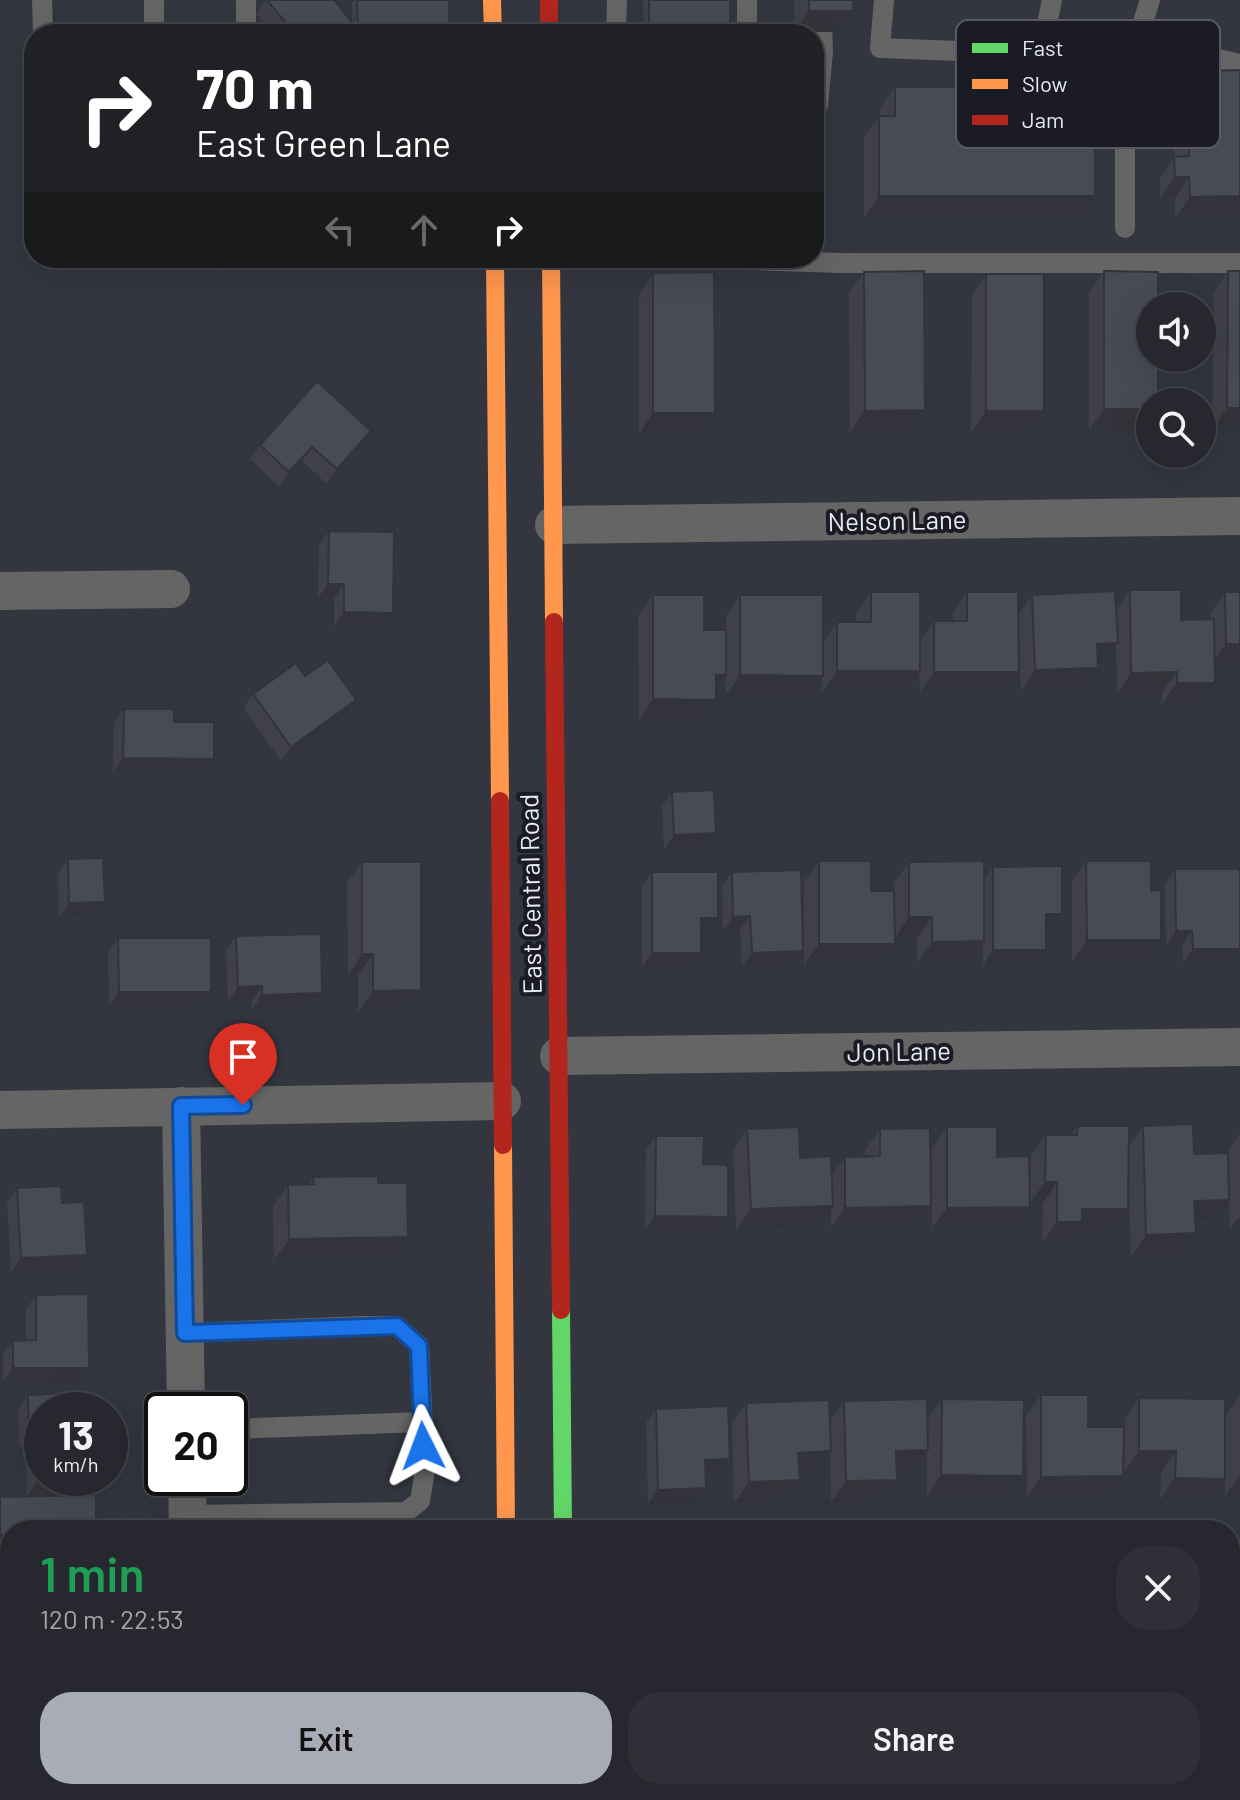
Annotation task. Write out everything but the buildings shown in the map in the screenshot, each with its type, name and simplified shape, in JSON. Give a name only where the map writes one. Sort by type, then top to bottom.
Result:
[{"type":"main road","points":[[492,0],[493,24]]},
{"type":"main road","points":[[549,0],[549,24]]},
{"type":"main road","name":"East Central Road","points":[[495,268],[506,1520]]},
{"type":"main road","name":"East Central Road","points":[[551,268],[563,1520]]},
{"type":"street","name":"Nelson Lane","points":[[554,525],[1240,516]]},
{"type":"street","points":[[0,591],[171,589]]},
{"type":"street","name":"Jon Lane","points":[[559,1056],[1240,1047]]},
{"type":"street","points":[[0,1110],[502,1101]]},
{"type":"street","points":[[181,1106],[186,1392]]},
{"type":"street","points":[[187,1496],[188,1520]]},
{"type":"lane","points":[[42,0],[43,24]]},
{"type":"lane","points":[[154,0],[154,24]]},
{"type":"lane","points":[[246,0],[246,24]]},
{"type":"lane","points":[[616,24],[617,0]]},
{"type":"lane","points":[[747,0],[747,24]]},
{"type":"lane","points":[[821,0],[822,24]]},
{"type":"lane","points":[[884,0],[880,48],[956,51]]},
{"type":"lane","points":[[1048,20],[1052,0]]},
{"type":"lane","points":[[1144,20],[1150,0]]},
{"type":"lane","points":[[1220,60],[1240,64]]},
{"type":"lane","points":[[1125,148],[1125,228]]},
{"type":"lane","points":[[824,262],[1240,263]]},
{"type":"lane","points":[[185,1333],[397,1326],[419,1346],[425,1470],[420,1501],[406,1512],[247,1520]]},
{"type":"lane","points":[[248,1428],[422,1422]]},
{"type":"traffic: fast","points":[[561,1310],[563,1520]]},
{"type":"traffic: slow","points":[[492,0],[493,24]]},
{"type":"traffic: slow","points":[[495,268],[500,801]]},
{"type":"traffic: slow","points":[[551,268],[554,622]]},
{"type":"traffic: slow","points":[[503,1145],[506,1520]]},
{"type":"traffic: jam","points":[[549,0],[549,24]]},
{"type":"traffic: jam","points":[[554,622],[561,1310]]},
{"type":"traffic: jam","points":[[500,801],[503,1145]]},
{"type":"route","points":[[243,1105],[181,1106],[185,1333],[397,1326],[419,1346],[423,1446]]}]
